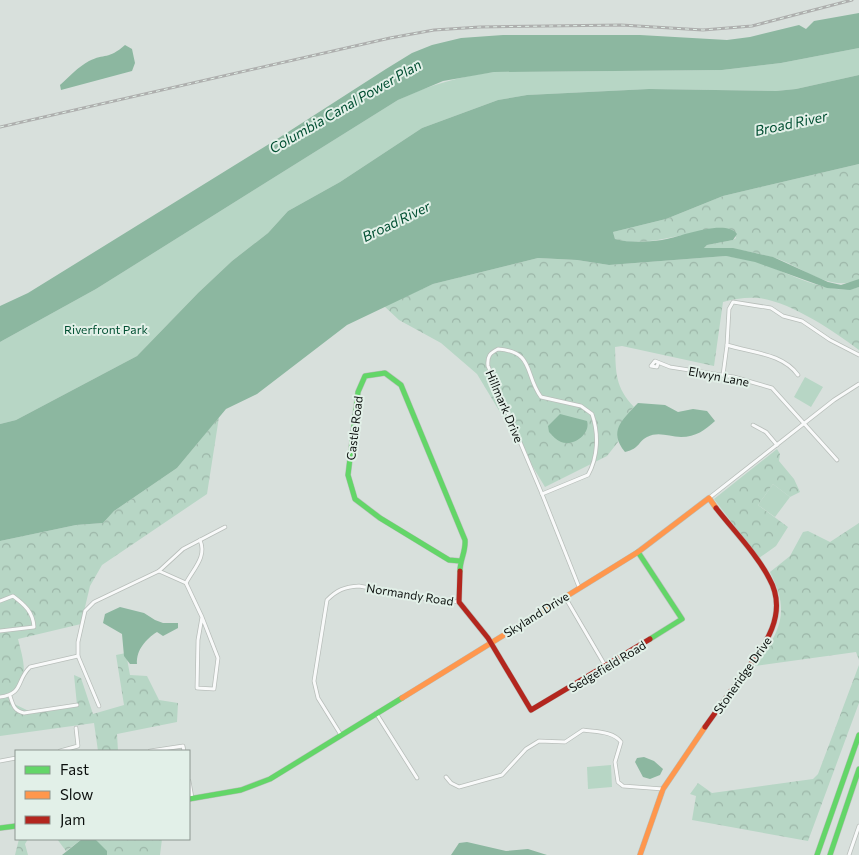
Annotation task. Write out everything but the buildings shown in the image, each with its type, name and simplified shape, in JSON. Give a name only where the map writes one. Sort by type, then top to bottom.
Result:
[{"type":"main road","name":"Castle Road","points":[[459,602],[460,561],[466,550],[465,540],[401,385],[390,374],[382,372],[365,376],[358,392],[348,475],[355,499],[380,518],[449,560],[460,561]]},
{"type":"main road","name":"Skyland Drive","points":[[190,799],[241,790],[270,779],[638,552],[709,498]]},
{"type":"main road","name":"Stoneridge Drive","points":[[640,855],[663,789],[679,763],[765,645],[774,629],[779,610],[776,591],[769,578],[709,498]]},
{"type":"main road","name":"Sedgefield Road","points":[[489,643],[531,710],[606,667],[682,619],[638,552]]},
{"type":"main road","points":[[459,602],[466,608],[489,643]]},
{"type":"main road","points":[[816,855],[859,735]]},
{"type":"main road","points":[[832,855],[838,830],[859,769]]},
{"type":"main road","points":[[0,828],[15,826]]},
{"type":"street","points":[[723,375],[729,309],[733,302],[771,308],[783,316],[802,321],[830,340],[859,356]]},
{"type":"street","points":[[727,345],[779,359],[793,368],[798,375]]},
{"type":"street","name":"Hillmark Drive","points":[[542,494],[588,475],[596,456],[595,421],[587,409],[541,397],[524,357],[516,351],[498,348],[490,353],[487,359],[488,366],[579,587]]},
{"type":"street","name":"Elwyn Lane","points":[[658,363],[723,375],[772,388],[837,460]]},
{"type":"street","name":"Skyland Drive","points":[[709,498],[834,400],[859,384]]},
{"type":"street","points":[[753,425],[766,432],[777,445]]},
{"type":"street","points":[[99,706],[78,656],[78,642],[85,611],[94,602],[159,571],[183,549],[224,527]]},
{"type":"street","points":[[186,583],[203,556],[204,550],[200,540]]},
{"type":"street","points":[[159,571],[186,583],[202,618],[218,658],[214,689],[197,688],[198,640],[202,618]]},
{"type":"street","name":"Normandy Road","points":[[341,734],[315,691],[314,681],[327,600],[335,592],[346,587],[359,586],[434,600],[459,602]]},
{"type":"street","points":[[0,601],[13,596],[26,605],[34,618],[34,627],[0,631]]},
{"type":"street","points":[[564,597],[606,667]]},
{"type":"street","points":[[0,698],[10,696],[16,692],[26,671],[30,667],[78,656]]},
{"type":"street","points":[[10,696],[14,709],[24,713],[77,705]]},
{"type":"street","points":[[376,713],[417,778]]},
{"type":"street","points":[[64,750],[78,746],[76,728]]},
{"type":"street","points":[[446,777],[451,783],[459,787],[502,775],[526,749],[539,741],[565,742],[583,730],[608,734],[617,738],[620,742],[615,762],[618,782],[623,786],[663,789]]},
{"type":"street","points":[[157,750],[183,746],[184,750]]},
{"type":"street","points":[[0,760],[15,758]]},
{"type":"street","points":[[849,855],[859,826]]},
{"type":"green space","name":"Riverfront Park","points":[[859,48],[859,75],[796,89],[776,91],[649,89],[527,95],[498,100],[422,128],[340,182],[288,211],[268,233],[232,261],[198,293],[137,356],[16,420],[0,424],[0,342],[96,289],[398,100],[457,79],[494,72],[722,70],[781,63]]},
{"type":"green space","points":[[859,164],[859,279],[848,283],[826,281],[783,261],[767,256],[730,249],[711,250],[704,248],[707,245],[733,240],[736,238],[733,231],[703,231],[645,242],[615,239],[613,232],[666,219],[723,196]]},
{"type":"green space","points":[[726,256],[757,262],[821,286],[834,289],[859,287],[859,350],[811,318],[770,300],[758,298],[740,298],[723,302],[714,366],[622,346],[615,347],[616,372],[620,386],[634,407],[621,423],[618,431],[618,442],[607,456],[545,487],[477,374],[441,343],[399,320],[384,306],[433,284],[538,258],[577,260],[609,265]]},
{"type":"green space","points":[[805,377],[823,387],[811,407],[794,397]]},
{"type":"green space","points":[[219,417],[207,494],[102,565],[90,586],[81,624],[18,639],[24,669],[21,684],[11,696],[12,703],[31,712],[77,705],[74,675],[81,678],[93,714],[124,705],[116,655],[126,653],[130,675],[147,676],[159,700],[178,703],[177,722],[117,734],[118,750],[98,750],[94,723],[0,736],[0,541],[76,525],[103,523],[114,511],[177,468]]},
{"type":"green space","points":[[777,449],[780,454],[779,461],[794,479],[800,492],[790,497],[773,484],[758,505],[788,527],[776,546],[759,558],[714,499]]},
{"type":"green space","points":[[773,484],[790,497],[775,517],[758,505]]},
{"type":"green space","points":[[859,523],[859,660],[856,652],[755,666],[771,642],[780,621],[780,599],[770,572],[790,556],[803,532],[808,531],[830,542]]},
{"type":"green space","points":[[859,665],[859,703],[808,841],[692,820],[696,796],[690,794],[698,783],[712,793],[813,779],[818,774]]},
{"type":"green space","points":[[611,765],[612,787],[588,789],[587,767]]},
{"type":"green space","points":[[19,840],[27,840],[25,844],[28,855],[15,855]]},
{"type":"green space","points":[[58,840],[81,840],[66,851]]},
{"type":"green space","points":[[96,840],[162,840],[160,855],[107,855]]},
{"type":"water","name":"Columbia Canal Power Plan","points":[[859,13],[859,48],[781,63],[722,70],[494,72],[443,81],[398,100],[96,289],[0,342],[0,306],[28,293],[412,53],[432,45],[461,38],[503,35],[640,35],[727,40],[750,37],[799,25],[806,29],[814,21]]},
{"type":"water","points":[[125,45],[132,49],[135,63],[132,71],[61,90],[60,85],[85,63],[110,55]]},
{"type":"water","name":"Broad River","points":[[859,75],[859,164],[723,196],[666,219],[613,232],[615,239],[638,242],[662,240],[712,228],[731,230],[737,234],[733,240],[707,245],[704,248],[733,248],[773,257],[828,282],[841,285],[859,279],[859,287],[850,290],[827,288],[755,262],[726,256],[609,265],[577,260],[538,258],[433,284],[347,325],[257,394],[226,409],[177,468],[114,511],[103,523],[76,525],[0,541],[0,424],[16,420],[137,356],[198,293],[232,261],[268,233],[288,211],[340,182],[422,128],[498,100],[527,95],[649,89],[776,91],[796,89]]},
{"type":"water","points":[[638,403],[665,405],[678,412],[693,409],[707,411],[715,421],[704,430],[691,436],[651,435],[634,449],[625,452],[620,445],[617,432],[622,420]]},
{"type":"water","points":[[560,414],[587,421],[588,426],[584,435],[571,443],[561,442],[556,439],[549,432],[548,426]]},
{"type":"water","points":[[120,607],[144,613],[163,623],[178,623],[178,628],[163,636],[157,632],[153,635],[140,650],[137,664],[130,664],[124,656],[122,634],[103,623],[105,614]]},
{"type":"water","points":[[644,757],[654,761],[663,769],[660,775],[650,779],[643,777],[635,762],[637,758]]},
{"type":"water","points":[[81,840],[96,840],[107,851],[107,855],[62,855]]},
{"type":"water","points":[[467,842],[506,851],[528,849],[547,855],[451,855],[459,843]]},
{"type":"railway","points":[[0,127],[390,38],[434,30],[480,27],[621,25],[703,30],[752,26],[852,0]]},
{"type":"traffic: fast","points":[[460,561],[449,560],[380,518],[355,499],[348,475],[358,392],[365,376],[385,373],[401,385],[465,540],[460,571]]},
{"type":"traffic: fast","points":[[638,552],[682,619],[650,639]]},
{"type":"traffic: fast","points":[[190,799],[241,790],[270,779],[402,698]]},
{"type":"traffic: fast","points":[[817,855],[859,735]]},
{"type":"traffic: fast","points":[[830,855],[859,769]]},
{"type":"traffic: fast","points":[[0,828],[15,826]]},
{"type":"traffic: slow","points":[[402,698],[638,552],[709,498],[716,508]]},
{"type":"traffic: slow","points":[[640,855],[663,789],[705,727]]},
{"type":"traffic: jam","points":[[705,727],[765,643],[775,618],[777,605],[775,592],[764,569],[716,508]]},
{"type":"traffic: jam","points":[[460,571],[459,602],[488,638],[531,710],[650,639]]}]
